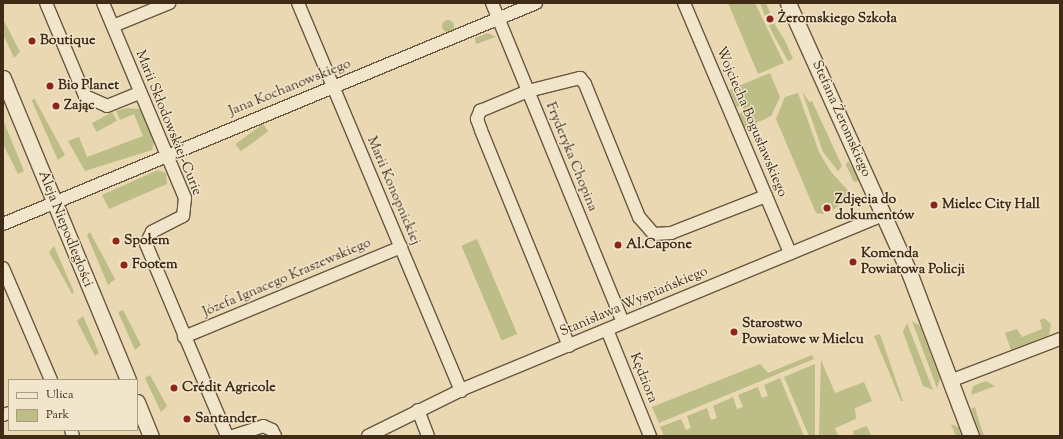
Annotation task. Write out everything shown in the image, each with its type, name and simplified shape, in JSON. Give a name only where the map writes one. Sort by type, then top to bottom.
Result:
[{"type":"street","points":[[46,3],[85,96],[107,106],[139,93]]},
{"type":"street","name":"Marii Skłodowskiej-Curie","points":[[103,3],[139,93],[185,198],[186,211],[178,220],[152,232],[146,244],[227,436]]},
{"type":"street","points":[[113,26],[169,3]]},
{"type":"street","name":"Marii Konopnickiej","points":[[298,3],[461,391]]},
{"type":"street","name":"Fryderyka Chopina","points":[[492,3],[623,322]]},
{"type":"street","name":"Jana Kochanowskiego","points":[[3,224],[166,154],[536,3]]},
{"type":"street","name":"Wojciecha Bogusławskiego","points":[[684,3],[790,253]]},
{"type":"street","name":"Stefana Żeromskiego","points":[[788,3],[884,215],[971,436]]},
{"type":"street","name":"Aleja Niepodległości","points":[[3,78],[128,379]]},
{"type":"street","points":[[569,346],[478,119],[480,111],[528,92],[545,90],[576,78],[585,84],[639,217],[654,234],[671,233],[766,196]]},
{"type":"street","name":"Stanisława Wyspiańskiego","points":[[368,436],[397,420],[461,391],[569,346],[608,332],[623,322],[884,215]]},
{"type":"street","name":"Józefa Ignacego Kraszewskiego","points":[[184,337],[401,246]]},
{"type":"street","points":[[3,268],[6,282],[51,379]]},
{"type":"street","name":"Kędziora","points":[[608,332],[650,436]]},
{"type":"street","points":[[950,381],[1060,339]]},
{"type":"street","points":[[138,404],[151,436]]},
{"type":"street","points":[[418,410],[428,436]]},
{"type":"street","name":"Stanisława Wyspiańskiego","points":[[357,436],[397,420]]},
{"type":"street","points":[[234,436],[263,426],[272,430],[275,436]]},
{"type":"green space","points":[[728,3],[755,3],[784,63],[758,74]]},
{"type":"green space","points":[[760,3],[766,3],[770,13],[765,16]]},
{"type":"green space","points":[[3,19],[20,52],[14,58],[3,34]]},
{"type":"green space","points":[[446,20],[450,20],[454,26],[450,32],[446,32],[442,28],[442,24]]},
{"type":"green space","points":[[774,23],[785,41],[793,59],[788,61],[773,34],[769,25]]},
{"type":"green space","points":[[488,33],[496,37],[476,44],[475,38]]},
{"type":"green space","points":[[770,73],[780,97],[771,116],[745,128],[739,114],[744,111],[741,106],[737,107],[729,90]]},
{"type":"green space","points":[[802,91],[809,102],[812,101],[842,166],[838,171],[823,152]]},
{"type":"green space","points":[[798,93],[819,152],[831,172],[852,195],[833,210],[829,203],[821,206],[824,214],[816,213],[776,119],[785,97]]},
{"type":"green space","points":[[34,98],[65,155],[58,160],[32,101]]},
{"type":"green space","points":[[127,108],[140,109],[154,142],[152,150],[85,171],[68,141],[79,137],[87,157],[143,136],[134,114],[120,120],[116,111]]},
{"type":"green space","points":[[112,112],[117,121],[97,132],[92,123]]},
{"type":"green space","points":[[3,120],[24,171],[18,174],[3,144]]},
{"type":"green space","points":[[263,124],[268,131],[241,151],[235,144]]},
{"type":"green space","points":[[848,161],[860,180],[854,182],[846,165]]},
{"type":"green space","points":[[158,170],[166,173],[167,184],[109,209],[102,195]]},
{"type":"green space","points":[[90,232],[115,279],[108,285],[87,235]]},
{"type":"green space","points":[[477,239],[517,334],[502,340],[461,246]]},
{"type":"green space","points":[[54,246],[74,292],[72,294],[49,252]]},
{"type":"green space","points":[[123,310],[141,345],[135,350],[118,312]]},
{"type":"green space","points":[[83,316],[99,353],[95,356],[77,321]]},
{"type":"green space","points":[[1044,318],[1051,324],[1049,335],[1011,350],[1005,333],[1017,329],[1022,337],[1042,329],[1040,320]]},
{"type":"green space","points":[[912,321],[920,326],[940,379],[937,388]]},
{"type":"green space","points":[[907,323],[933,390],[923,386],[903,332]]},
{"type":"green space","points":[[880,334],[903,401],[901,401],[874,336]]},
{"type":"green space","points":[[812,355],[814,359],[659,423],[652,407],[760,364],[768,373]]},
{"type":"green space","points":[[821,360],[835,393],[864,382],[872,401],[855,408],[856,419],[835,428],[838,436],[819,436]]},
{"type":"green space","points":[[815,364],[815,436],[809,436],[784,377]]},
{"type":"green space","points":[[150,375],[167,406],[161,412],[145,378]]},
{"type":"green space","points":[[780,378],[804,436],[664,436],[660,427],[681,419],[686,430],[691,428],[687,416],[707,408],[711,420],[717,418],[713,406],[733,397],[737,409],[743,407],[738,395],[758,387],[762,398],[768,396],[764,385]]},
{"type":"green space","points":[[986,381],[995,386],[971,395],[973,386]]},
{"type":"green space","points":[[975,407],[984,436],[981,436],[971,409]]},
{"type":"green space","points":[[951,424],[958,427],[962,436],[956,436]]},
{"type":"green space","points":[[867,426],[871,436],[854,436],[853,431]]},
{"type":"place","name":"Żeromskiego Szkoła","points":[[770,19]]},
{"type":"place","name":"Boutique","points":[[32,41]]},
{"type":"place","name":"Bio Planet","points":[[50,86]]},
{"type":"place","name":"Zając","points":[[56,106]]},
{"type":"place","name":"Mielec City Hall","points":[[934,205]]},
{"type":"place","name":"Zdjęcia do dokumentów","points":[[827,208]]},
{"type":"place","name":"Społem","points":[[116,241]]},
{"type":"place","name":"Al.Capone","points":[[618,245]]},
{"type":"place","name":"Komenda Powiatowa Policji","points":[[853,262]]},
{"type":"place","name":"Footem","points":[[124,265]]},
{"type":"place","name":"Starostwo Powiatowe w Mielcu","points":[[734,332]]},
{"type":"place","name":"Crédit Agricole","points":[[174,388]]},
{"type":"place","name":"Santander","points":[[187,419]]}]
